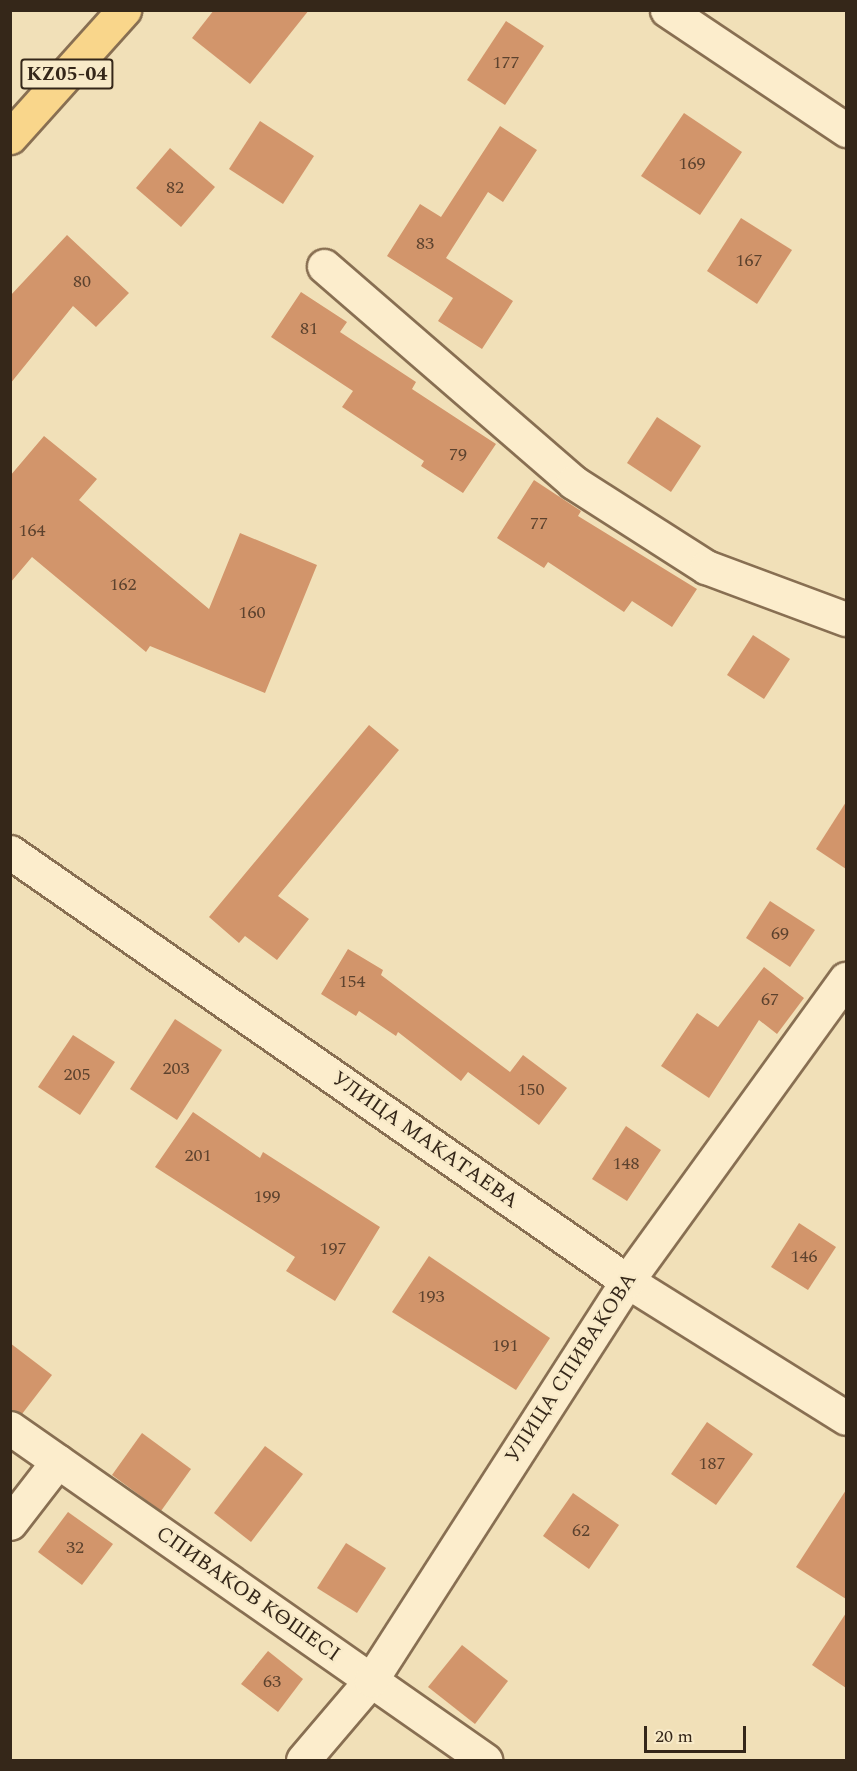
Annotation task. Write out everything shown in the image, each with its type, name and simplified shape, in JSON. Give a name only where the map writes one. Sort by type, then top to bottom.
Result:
[{"type":"main road","name":"KZ05-04","points":[[10,137],[124,10]]},
{"type":"street","points":[[667,10],[846,130]]},
{"type":"street","points":[[324,266],[573,482],[706,567],[846,620]]},
{"type":"street","name":"УЛИЦА МАКАТАЕВА","points":[[10,852],[627,1281],[846,1418]]},
{"type":"street","name":"УЛИЦА СПИВАКОВА","points":[[303,1761],[371,1680],[627,1281],[846,982]]},
{"type":"street","name":"СПИВАКОВ КӨШЕСІ","points":[[10,1428],[485,1761]]},
{"type":"street","points":[[10,1523],[58,1461]]},
{"type":"building","points":[[214,10],[309,10],[250,84],[192,38]]},
{"type":"building","points":[[506,21],[544,46],[505,105],[467,80]]},
{"type":"building","points":[[684,113],[742,152],[700,215],[641,176]]},
{"type":"building","points":[[260,121],[314,156],[283,204],[229,169]]},
{"type":"building","points":[[500,126],[537,150],[503,202],[488,192],[446,258],[513,301],[482,349],[438,321],[453,298],[387,256],[420,204],[441,217]]},
{"type":"building","points":[[170,148],[215,187],[181,227],[136,188]]},
{"type":"building","points":[[741,218],[792,250],[757,304],[707,271]]},
{"type":"building","points":[[67,235],[129,293],[96,327],[73,306],[10,384],[10,296]]},
{"type":"building","points":[[301,292],[347,322],[340,332],[416,382],[412,389],[496,444],[463,493],[421,466],[424,461],[342,407],[353,391],[271,337]]},
{"type":"building","points":[[657,417],[701,446],[671,492],[627,463]]},
{"type":"building","points":[[44,436],[97,479],[79,500],[209,609],[240,533],[317,565],[265,693],[150,646],[146,652],[32,557],[10,583],[10,476]]},
{"type":"building","points":[[534,480],[581,511],[578,516],[697,589],[672,627],[632,601],[624,612],[548,562],[544,568],[497,538]]},
{"type":"building","points":[[753,635],[790,659],[764,699],[727,675]]},
{"type":"building","points":[[369,725],[399,750],[278,896],[309,919],[277,960],[245,936],[239,943],[209,917]]},
{"type":"building","points":[[846,802],[846,869],[816,849]]},
{"type":"building","points":[[770,901],[815,930],[790,967],[746,938]]},
{"type":"building","points":[[348,949],[383,970],[381,975],[510,1072],[523,1055],[567,1088],[539,1125],[468,1072],[461,1081],[398,1032],[396,1036],[359,1011],[356,1016],[321,994]]},
{"type":"building","points":[[764,967],[804,998],[777,1034],[759,1020],[709,1098],[661,1066],[697,1013],[718,1027]]},
{"type":"building","points":[[175,1019],[222,1050],[177,1120],[130,1089]]},
{"type":"building","points":[[73,1035],[115,1062],[80,1115],[38,1087]]},
{"type":"building","points":[[193,1112],[260,1158],[263,1152],[380,1227],[335,1301],[286,1271],[295,1257],[155,1167]]},
{"type":"building","points":[[626,1126],[661,1150],[627,1201],[592,1179]]},
{"type":"building","points":[[799,1223],[836,1247],[808,1290],[771,1267]]},
{"type":"building","points":[[429,1256],[550,1338],[516,1390],[392,1312]]},
{"type":"building","points":[[10,1343],[52,1375],[22,1414],[10,1409]]},
{"type":"building","points":[[707,1422],[753,1454],[716,1505],[671,1474]]},
{"type":"building","points":[[142,1433],[191,1469],[161,1511],[112,1475]]},
{"type":"building","points":[[265,1446],[303,1474],[251,1542],[214,1513]]},
{"type":"building","points":[[846,1490],[846,1599],[796,1567]]},
{"type":"building","points":[[573,1493],[619,1525],[589,1569],[543,1536]]},
{"type":"building","points":[[68,1512],[113,1544],[82,1585],[38,1552]]},
{"type":"building","points":[[346,1543],[386,1568],[357,1613],[317,1588]]},
{"type":"building","points":[[846,1613],[846,1688],[812,1665]]},
{"type":"building","points":[[462,1645],[508,1681],[475,1724],[428,1687]]},
{"type":"building","points":[[268,1651],[303,1679],[278,1712],[241,1684]]}]
